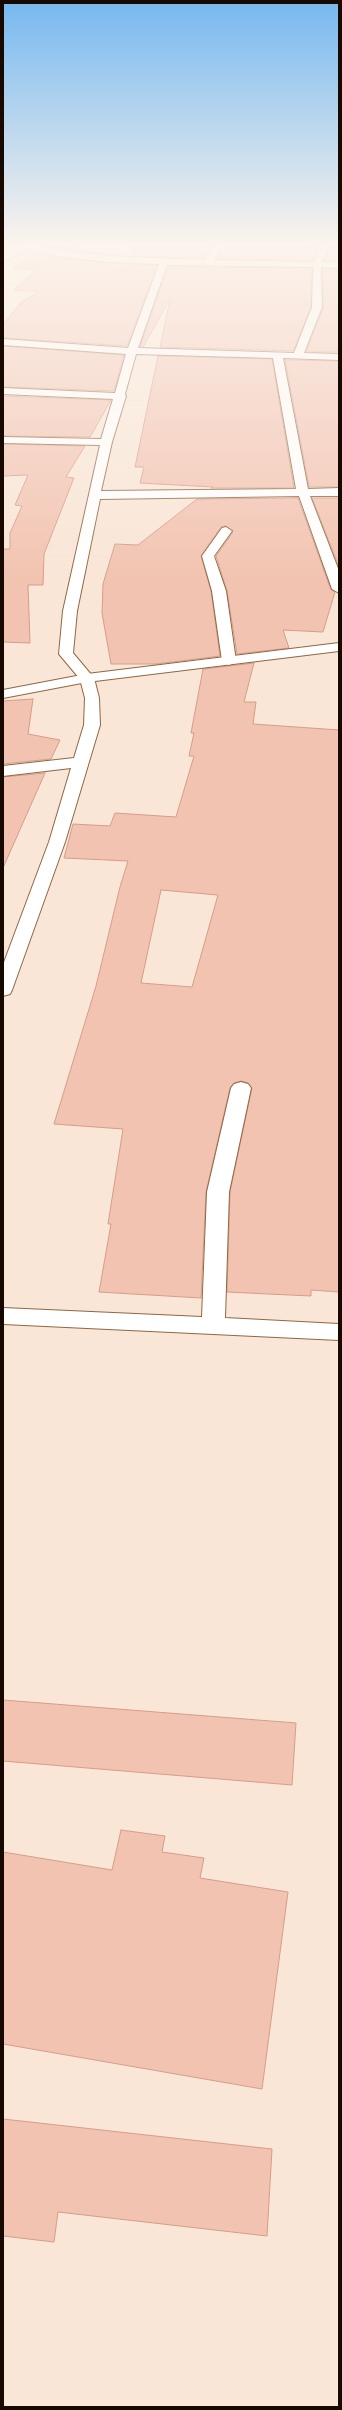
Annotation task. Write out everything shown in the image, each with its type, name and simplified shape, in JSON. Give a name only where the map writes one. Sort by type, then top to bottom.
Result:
[{"type":"street","points":[[3,990],[57,842],[92,725],[92,698],[87,678],[66,654],[70,611],[106,442],[121,396],[131,355]]},
{"type":"street","points":[[262,355],[339,357]]},
{"type":"street","points":[[277,356],[303,492],[339,589]]},
{"type":"street","points":[[3,391],[121,396]]},
{"type":"street","points":[[3,440],[106,442]]},
{"type":"street","points":[[95,494],[339,492]]},
{"type":"street","points":[[226,531],[208,556],[219,590],[229,661]]},
{"type":"street","points":[[3,694],[87,678],[339,647]]},
{"type":"street","points":[[3,771],[81,762]]},
{"type":"street","points":[[213,1326],[218,1192],[241,1088]]},
{"type":"street","points":[[3,1316],[339,1332]]},
{"type":"building","points":[[3,355],[124,355],[114,391],[3,387]]},
{"type":"building","points":[[158,356],[272,359],[294,488],[211,488],[213,487],[140,483],[144,467],[135,467]]},
{"type":"building","points":[[285,360],[339,361],[339,487],[309,487]]},
{"type":"building","points":[[3,396],[111,400],[90,437],[3,436]]},
{"type":"building","points":[[3,444],[85,446],[66,477],[74,478],[44,554],[43,585],[28,585],[30,643],[3,642],[3,549],[10,549],[10,533],[22,506],[15,505],[28,475],[3,476]]},
{"type":"building","points":[[298,498],[331,590],[335,592],[323,632],[283,630],[289,648],[237,654],[227,591],[216,556],[233,532],[226,526],[221,527],[201,556],[211,591],[220,656],[156,664],[111,664],[102,613],[103,584],[115,544],[138,545],[197,499]]},
{"type":"building","points":[[312,498],[339,498],[339,567]]},
{"type":"building","points":[[254,663],[244,702],[256,702],[253,724],[339,730],[339,1292],[311,1290],[311,1296],[227,1292],[230,1192],[252,1088],[248,1083],[241,1081],[234,1083],[230,1088],[206,1192],[201,1298],[99,1292],[111,1224],[108,1224],[123,1129],[54,1124],[96,986],[120,887],[128,861],[64,858],[73,824],[110,826],[115,813],[176,817],[194,756],[189,756],[194,733],[191,733],[203,669]],"holes":[[[161,890],[218,895],[192,987],[141,983]]]},
{"type":"building","points":[[33,699],[28,734],[60,740],[51,759],[3,764],[3,701]]},
{"type":"building","points":[[45,773],[3,868],[3,777]]},
{"type":"building","points":[[3,1700],[296,1723],[292,1785],[3,1761]]},
{"type":"building","points":[[121,1830],[165,1836],[162,1852],[204,1858],[200,1878],[288,1892],[262,2089],[3,2044],[3,1852],[112,1870]]},
{"type":"building","points":[[3,2119],[272,2149],[267,2236],[58,2212],[54,2242],[3,2236]]}]
